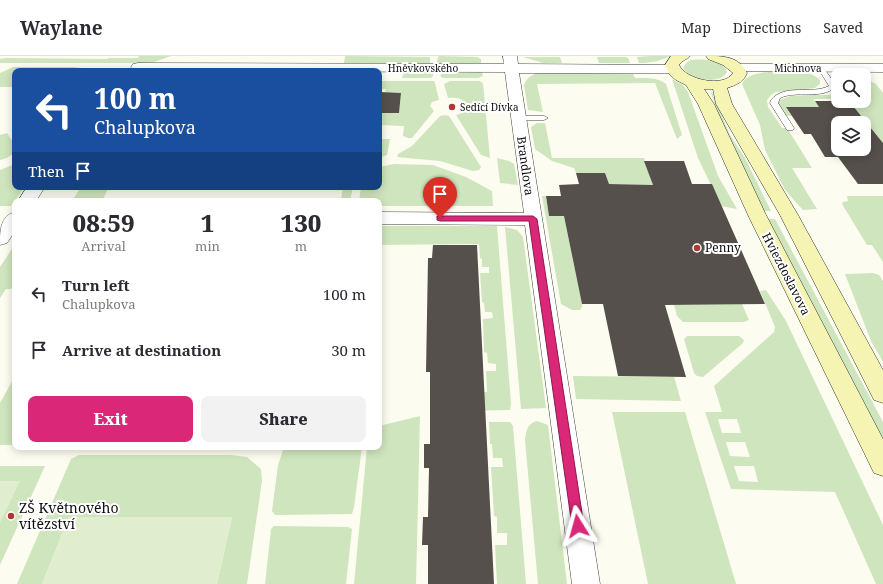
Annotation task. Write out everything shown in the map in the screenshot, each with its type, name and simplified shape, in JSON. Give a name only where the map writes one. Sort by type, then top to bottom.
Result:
[{"type":"street","points":[[673,69],[674,61],[683,56]]},
{"type":"street","points":[[713,56],[728,61],[738,68]]},
{"type":"street","points":[[859,56],[876,68],[883,83]]},
{"type":"street","name":"Hněvkovského","points":[[138,67],[177,62],[511,62],[673,69]]},
{"type":"street","name":"Brandlova","points":[[511,62],[586,584]]},
{"type":"street","name":"Hviezdoslavova","points":[[673,69],[680,76],[692,82],[719,85],[734,81],[738,77],[738,68]]},
{"type":"street","name":"Michnova","points":[[738,68],[876,68]]},
{"type":"street","name":"Hviezdoslavova","points":[[692,82],[706,104],[757,215],[883,465]]},
{"type":"street","points":[[719,85],[724,104],[789,215],[883,393]]},
{"type":"street","points":[[382,218],[533,219]]},
{"type":"street","points":[[0,239],[12,222]]},
{"type":"lane","points":[[790,128],[774,104],[774,100],[781,94],[789,92],[829,90],[832,87],[832,84],[821,68]]},
{"type":"lane","points":[[518,118],[544,118]]},
{"type":"green space","points":[[139,56],[171,56],[154,62],[140,63],[0,63],[0,59],[6,58],[107,59],[138,58]]},
{"type":"green space","points":[[345,56],[429,57],[430,63],[344,63]]},
{"type":"green space","points":[[670,56],[643,63],[639,63],[637,57]]},
{"type":"green space","points":[[438,57],[477,57],[481,59],[481,63],[437,63]]},
{"type":"green space","points":[[523,57],[560,57],[562,63],[543,63]]},
{"type":"green space","points":[[597,57],[625,57],[628,58],[630,63],[599,63]]},
{"type":"green space","points":[[691,60],[717,62],[725,68],[727,72],[718,79],[712,80],[698,78],[683,68],[687,62]]},
{"type":"green space","points":[[13,67],[82,68],[12,68],[12,87],[0,87],[0,73]]},
{"type":"green space","points":[[433,71],[433,76],[431,78],[402,78],[404,72]]},
{"type":"green space","points":[[440,71],[451,71],[452,73],[482,72],[483,76],[478,78],[444,78],[441,77]]},
{"type":"green space","points":[[542,72],[633,74],[635,78],[651,78],[659,80],[666,84],[682,135],[677,139],[655,83],[537,84],[543,112],[528,110],[524,85],[525,82],[529,77]]},
{"type":"green space","points":[[803,72],[815,76],[820,80],[820,84],[815,88],[775,92],[767,100],[768,107],[782,128],[787,128],[812,168],[792,168],[817,209],[803,210],[785,190],[765,150],[760,125],[742,84],[751,76],[759,73]]},
{"type":"green space","points":[[672,79],[683,85],[688,92],[718,176],[737,209],[721,206],[698,158]]},
{"type":"green space","points":[[382,81],[434,81],[439,100],[432,102],[430,106],[434,111],[412,138],[403,136],[404,126],[382,125],[382,113],[399,113],[401,93],[385,93],[386,89],[382,89]]},
{"type":"green space","points":[[450,81],[479,81],[483,83],[490,158],[481,155],[456,115],[465,112],[468,107],[460,99],[448,98],[444,84]]},
{"type":"green space","points":[[871,82],[876,84],[883,93],[883,143],[871,128],[871,116],[861,116],[855,108],[871,108]]},
{"type":"green space","points":[[712,92],[730,135],[745,158],[771,211],[761,211],[724,130],[711,93]]},
{"type":"green space","points":[[831,95],[831,99],[813,99],[821,109],[786,107],[792,116],[785,116],[778,104],[779,100],[791,96]]},
{"type":"green space","points":[[440,116],[449,116],[481,167],[479,170],[473,171],[440,161],[397,157],[398,154],[412,146]]},
{"type":"green space","points":[[537,123],[545,123],[552,158],[644,158],[653,185],[609,184],[605,173],[576,173],[574,168],[552,161],[535,149],[531,127]]},
{"type":"green space","points":[[7,133],[12,140],[12,154],[7,158],[0,160],[0,135]]},
{"type":"green space","points":[[382,139],[390,139],[387,155],[382,157]]},
{"type":"green space","points":[[497,158],[514,164],[518,185],[500,183]]},
{"type":"green space","points":[[394,164],[433,165],[466,177],[492,191],[493,206],[382,206],[382,198],[359,198],[361,190],[382,190],[382,166]]},
{"type":"green space","points":[[12,165],[12,190],[23,190],[17,198],[12,198],[11,206],[0,206],[0,170]]},
{"type":"green space","points":[[79,190],[108,190],[104,198],[74,198]]},
{"type":"green space","points":[[343,190],[352,190],[351,198],[341,198]]},
{"type":"green space","points":[[542,196],[546,196],[549,216],[564,216],[582,304],[580,310],[572,310],[561,304]]},
{"type":"green space","points":[[847,196],[883,196],[883,262],[872,245],[867,245],[842,204],[843,202],[848,201]]},
{"type":"green space","points":[[765,219],[775,219],[883,422],[883,449]]},
{"type":"green space","points":[[382,226],[497,226],[511,404],[510,410],[458,411],[453,392],[487,392],[486,371],[496,371],[496,364],[488,363],[487,353],[484,352],[483,319],[493,318],[492,312],[485,312],[484,303],[482,302],[480,273],[489,273],[489,267],[482,267],[479,244],[382,245]]},
{"type":"green space","points":[[505,227],[517,230],[523,237],[546,408],[521,409]]},
{"type":"green space","points":[[12,249],[12,287],[11,289],[6,289],[0,298],[0,267]]},
{"type":"green space","points":[[873,273],[879,275],[883,281],[883,362],[871,341],[845,274]]},
{"type":"green space","points":[[766,290],[786,321],[883,525],[883,584],[876,584],[835,492],[731,489],[705,412],[722,412],[714,386],[774,332],[775,327],[760,291]],"holes":[[[718,419],[737,419],[741,433],[722,433]],[[726,442],[745,442],[750,457],[730,456]],[[734,466],[754,466],[758,482],[739,481]]]},
{"type":"green space","points":[[742,304],[749,320],[744,322],[683,322],[677,316],[674,305]]},
{"type":"green space","points":[[687,336],[739,336],[744,340],[743,343],[703,377],[697,376],[694,373],[684,339]]},
{"type":"green space","points":[[573,376],[674,377],[681,401],[576,399]]},
{"type":"green space","points":[[12,381],[12,445],[0,445],[0,403]]},
{"type":"green space","points":[[612,412],[685,412],[736,584],[648,584]]},
{"type":"green space","points":[[420,416],[416,584],[354,584],[367,450],[382,450],[382,425]]},
{"type":"green space","points":[[537,421],[548,425],[567,584],[538,584],[525,440],[529,426]]},
{"type":"green space","points":[[489,422],[510,422],[513,426],[526,584],[497,584],[495,545],[507,545],[507,533],[497,533],[497,517],[494,516],[491,467],[503,467],[502,458],[493,458],[492,444],[490,444]]},
{"type":"green space","points":[[283,450],[362,450],[352,514],[275,515],[272,511],[278,465]]},
{"type":"green space","points":[[79,455],[231,455],[247,457],[261,469],[262,481],[247,584],[217,584],[232,517],[69,517],[42,584],[17,584],[71,459]]},
{"type":"green space","name":"ZŠ Květnového vítězství","points":[[0,466],[45,466],[0,565]]},
{"type":"green space","points":[[0,481],[20,481],[0,523]]},
{"type":"green space","points":[[69,517],[232,517],[217,584],[42,584]]},
{"type":"green space","points":[[274,526],[348,527],[352,529],[346,584],[265,584],[271,529]]},
{"type":"building","points":[[382,92],[401,93],[399,113],[382,113]]},
{"type":"building","points":[[815,101],[831,101],[831,108],[855,108],[861,116],[831,116],[831,156],[871,156],[871,128],[883,143],[883,184],[858,184],[838,157],[825,157],[811,134],[804,134],[786,107],[819,107]]},
{"type":"building","points":[[644,161],[684,161],[692,184],[712,184],[765,304],[665,305],[686,377],[618,376],[603,304],[582,304],[564,216],[549,216],[546,196],[561,196],[559,185],[579,184],[576,173],[605,173],[609,184],[653,185]]},
{"type":"building","points":[[433,245],[477,245],[494,584],[428,584],[428,545],[422,545],[423,517],[428,517],[429,468],[424,468],[424,444],[430,444],[430,372],[426,372],[428,258],[432,258]]},
{"type":"place","name":"Sedící Dívka","points":[[452,107]]},
{"type":"place","name":"Penny","points":[[697,248]]},
{"type":"place","name":"ZŠ Květnového vítězství","points":[[11,516]]},
{"type":"route","points":[[440,218],[533,219],[578,526]]}]
